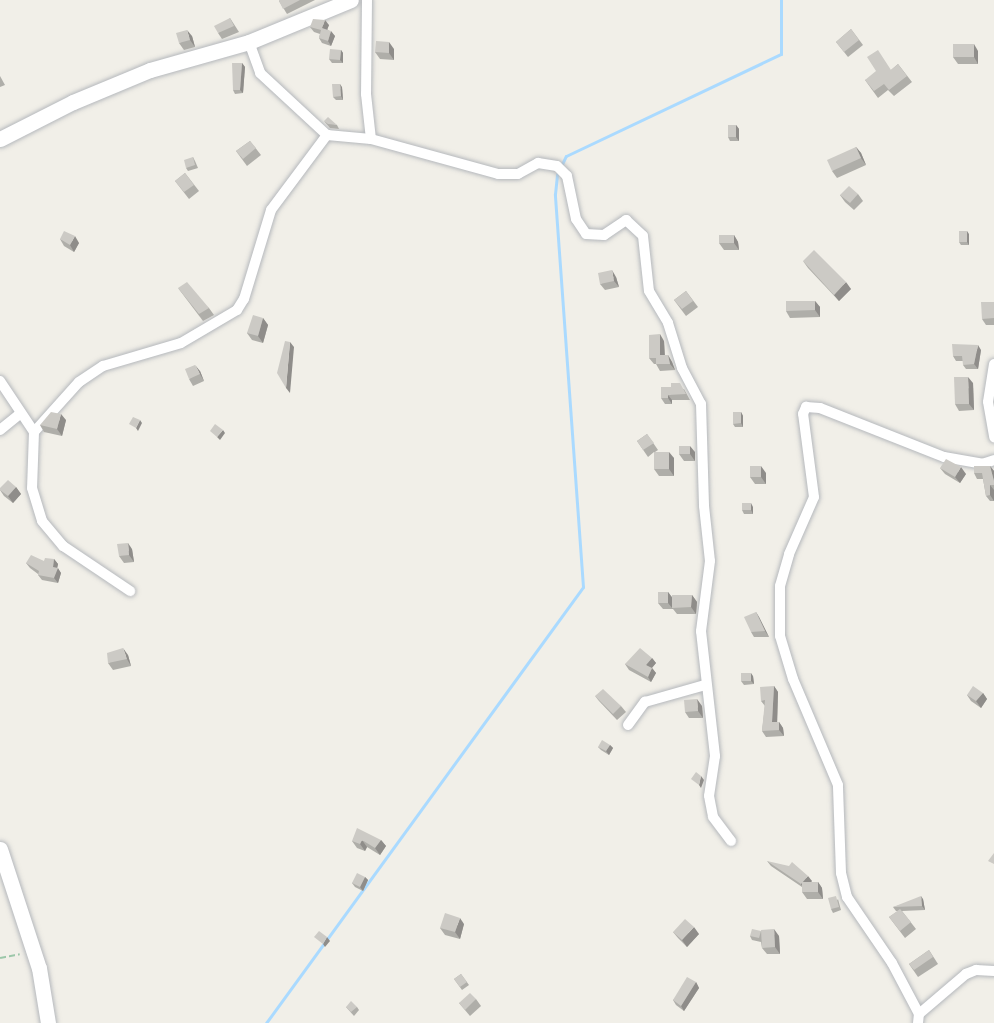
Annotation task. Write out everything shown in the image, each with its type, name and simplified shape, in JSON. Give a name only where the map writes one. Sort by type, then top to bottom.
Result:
[{"type":"street","points":[[0,139],[73,102],[150,70],[249,42],[351,0]]},
{"type":"street","points":[[367,0],[366,94],[371,139]]},
{"type":"street","points":[[249,42],[260,74],[327,135],[371,139],[498,174],[518,174],[538,163],[560,167],[576,219],[586,234],[604,235],[626,220],[643,236],[649,291],[668,323],[682,369],[699,394],[705,432],[702,478],[710,561],[701,614],[705,685],[715,756],[711,809],[731,841]]},
{"type":"street","points":[[34,432],[79,382],[103,366],[181,343],[237,310],[244,299],[271,210],[327,135]]},
{"type":"street","points":[[994,364],[988,402],[994,437]]},
{"type":"street","points":[[0,381],[34,432],[32,488],[42,521],[63,546],[129,591]]},
{"type":"street","points":[[994,460],[982,464],[944,457],[820,408],[806,407],[803,414],[814,498],[789,554],[780,586],[780,636],[793,679],[838,785],[841,873],[847,897],[892,963],[918,1019],[966,974],[976,970],[994,971]]},
{"type":"street","points":[[0,430],[20,414]]},
{"type":"street","points":[[628,726],[645,702],[673,691],[705,685]]},
{"type":"street","points":[[0,849],[34,951],[48,1023]]},
{"type":"path","points":[[0,958],[34,951]]},
{"type":"building","points":[[280,0],[300,0],[283,9]]},
{"type":"building","points":[[230,18],[234,26],[218,33],[214,26]]},
{"type":"building","points":[[313,19],[325,20],[322,28],[331,31],[328,41],[319,38],[321,30],[310,27]]},
{"type":"building","points":[[851,29],[859,40],[844,52],[836,42]]},
{"type":"building","points":[[187,30],[190,40],[179,43],[176,33]]},
{"type":"building","points":[[376,41],[389,42],[389,53],[375,52]]},
{"type":"building","points":[[953,44],[974,44],[974,57],[953,57]]},
{"type":"building","points":[[330,49],[341,50],[340,60],[329,59]]},
{"type":"building","points":[[878,50],[891,70],[898,64],[907,76],[889,90],[884,84],[874,91],[865,80],[876,71],[867,57]]},
{"type":"building","points":[[232,63],[242,63],[240,90],[233,90]]},
{"type":"building","points":[[332,84],[340,84],[341,96],[333,97]]},
{"type":"building","points":[[328,117],[337,125],[324,121]]},
{"type":"building","points":[[728,125],[736,125],[736,137],[728,137]]},
{"type":"building","points":[[250,141],[256,148],[243,159],[236,151]]},
{"type":"building","points":[[856,147],[861,158],[832,171],[827,160]]},
{"type":"building","points":[[193,157],[195,165],[186,168],[184,160]]},
{"type":"building","points":[[185,173],[194,185],[184,192],[175,181]]},
{"type":"building","points":[[849,186],[858,194],[850,203],[840,195]]},
{"type":"building","points":[[64,231],[75,236],[70,245],[60,239]]},
{"type":"building","points":[[959,231],[967,231],[967,242],[959,242]]},
{"type":"building","points":[[719,235],[734,235],[734,243],[719,243]]},
{"type":"building","points":[[814,250],[846,282],[834,295],[803,261]]},
{"type":"building","points":[[612,270],[614,281],[600,284],[598,273]]},
{"type":"building","points":[[187,282],[209,308],[199,314],[178,288]]},
{"type":"building","points":[[686,291],[693,301],[682,309],[674,300]]},
{"type":"building","points":[[786,301],[815,301],[815,310],[786,311]]},
{"type":"building","points":[[981,302],[994,302],[994,318],[982,319]]},
{"type":"building","points":[[253,315],[263,318],[258,336],[247,333]]},
{"type":"building","points":[[660,334],[660,355],[668,355],[670,364],[656,364],[656,358],[649,358],[649,335]]},
{"type":"building","points":[[285,341],[290,342],[286,388],[277,373]]},
{"type":"building","points":[[952,344],[978,345],[974,364],[963,365],[962,356],[953,356]]},
{"type":"building","points":[[195,365],[200,374],[189,379],[185,369]]},
{"type":"building","points":[[954,377],[968,377],[969,404],[955,404]]},
{"type":"building","points":[[671,383],[680,383],[686,394],[668,395],[668,398],[661,398],[661,387],[671,387]]},
{"type":"building","points":[[51,412],[61,414],[57,429],[40,425]]},
{"type":"building","points":[[733,412],[741,412],[741,423],[733,424]]},
{"type":"building","points":[[133,417],[140,420],[136,428],[129,424]]},
{"type":"building","points":[[215,424],[223,430],[217,437],[210,431]]},
{"type":"building","points":[[647,434],[654,443],[643,450],[637,441]]},
{"type":"building","points":[[679,446],[690,446],[690,454],[679,454]]},
{"type":"building","points":[[654,452],[669,452],[669,469],[654,469]]},
{"type":"building","points":[[946,459],[961,467],[955,477],[940,468]]},
{"type":"building","points":[[750,466],[761,466],[761,477],[750,477]]},
{"type":"building","points":[[974,466],[990,466],[994,485],[990,485],[990,495],[986,496],[982,473],[974,473]]},
{"type":"building","points":[[8,480],[16,487],[8,496],[0,488]]},
{"type":"building","points":[[742,503],[751,503],[751,510],[742,510]]},
{"type":"building","points":[[128,543],[129,555],[119,556],[117,544]]},
{"type":"building","points":[[31,555],[44,561],[45,558],[54,559],[53,567],[58,568],[54,578],[38,575],[39,571],[26,563]]},
{"type":"building","points":[[658,592],[668,592],[668,603],[658,603]]},
{"type":"building","points":[[672,595],[692,595],[691,607],[672,608]]},
{"type":"building","points":[[756,612],[765,631],[751,632],[744,617]]},
{"type":"building","points":[[123,648],[127,659],[108,663],[107,653]]},
{"type":"building","points":[[640,648],[652,658],[646,665],[652,668],[648,677],[625,664]]},
{"type":"building","points":[[741,673],[751,673],[751,681],[741,681]]},
{"type":"building","points":[[774,686],[772,722],[779,722],[779,730],[762,731],[765,700],[761,701],[760,687]]},
{"type":"building","points":[[973,686],[983,693],[976,701],[967,695]]},
{"type":"building","points":[[603,689],[621,706],[613,714],[595,696]]},
{"type":"building","points":[[697,699],[698,711],[685,712],[684,700]]},
{"type":"building","points":[[602,740],[610,745],[606,751],[598,747]]},
{"type":"building","points":[[696,772],[701,776],[699,785],[691,779]]},
{"type":"building","points":[[357,828],[381,840],[375,848],[362,840],[360,844],[352,841]]},
{"type":"building","points":[[994,853],[994,864],[988,861]]},
{"type":"building","points":[[767,861],[789,866],[792,862],[808,876],[801,884]]},
{"type":"building","points":[[357,873],[365,877],[360,887],[352,883]]},
{"type":"building","points":[[802,882],[818,882],[818,892],[802,892]]},
{"type":"building","points":[[836,896],[839,907],[831,909],[828,898]]},
{"type":"building","points":[[921,896],[922,906],[893,907]]},
{"type":"building","points":[[900,909],[911,922],[900,931],[889,917]]},
{"type":"building","points":[[445,913],[460,918],[455,932],[440,928]]},
{"type":"building","points":[[685,919],[694,927],[682,940],[673,932]]},
{"type":"building","points":[[752,929],[761,931],[759,938],[750,936]]},
{"type":"building","points":[[774,929],[775,947],[762,948],[761,930]]},
{"type":"building","points":[[319,931],[327,937],[323,944],[314,937]]},
{"type":"building","points":[[929,950],[933,957],[914,970],[909,964]]},
{"type":"building","points":[[461,974],[467,982],[460,987],[454,979]]},
{"type":"building","points":[[687,977],[696,982],[681,1006],[673,1000]]},
{"type":"building","points":[[470,993],[476,999],[465,1010],[459,1003]]},
{"type":"building","points":[[351,1001],[357,1007],[351,1012],[346,1007]]},
{"type":"waterway","points":[[266,1023],[583,587],[555,194],[557,175],[566,156],[781,54],[781,0]]}]
